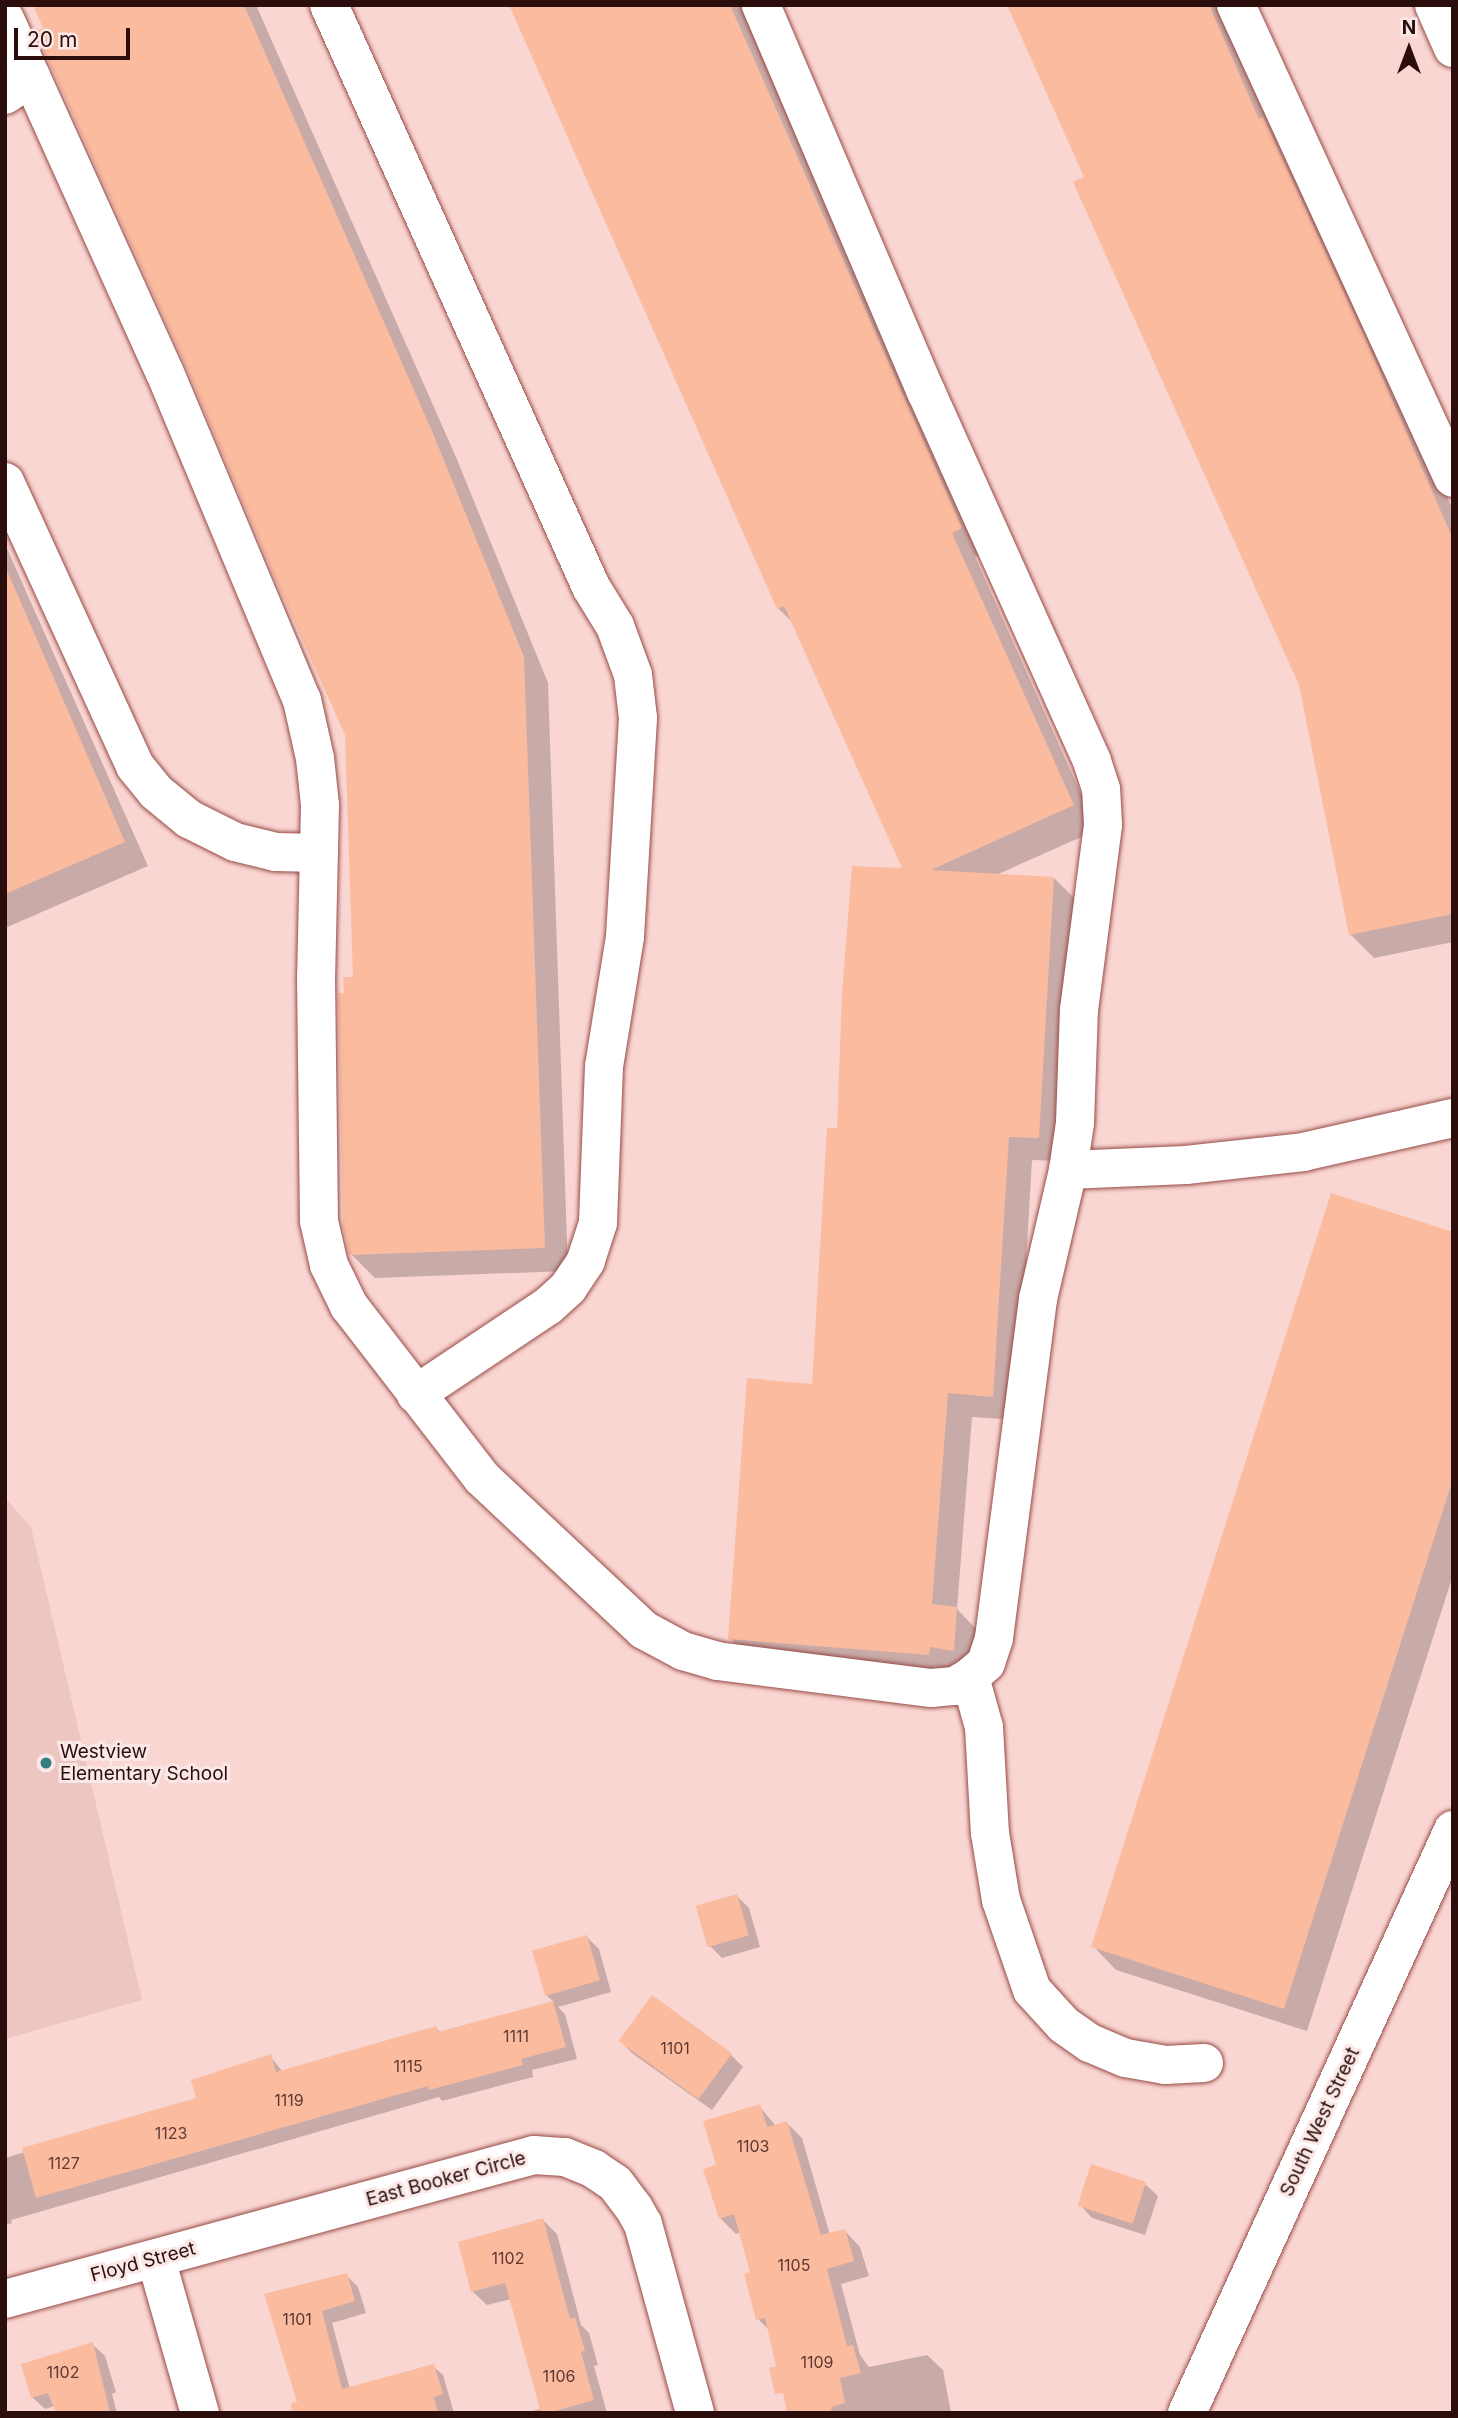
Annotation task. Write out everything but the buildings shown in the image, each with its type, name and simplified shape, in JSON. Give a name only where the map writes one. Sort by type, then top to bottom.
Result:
[{"type":"street","points":[[329,5],[591,587],[615,626],[633,675],[638,718],[625,937],[604,1066],[598,1156],[598,1223],[586,1261],[568,1288],[548,1306],[416,1394]]},
{"type":"street","points":[[5,19],[18,86],[165,373],[302,700],[316,758],[320,805],[316,991],[318,1221],[329,1265],[349,1306],[498,1495],[644,1630],[683,1651],[717,1661],[931,1688],[955,1686],[986,1663],[995,1638],[1038,1299],[1068,1170],[1075,1123],[1079,1010],[1103,825],[1101,789],[1092,761],[926,392],[761,5]]},
{"type":"street","points":[[1434,5],[1453,48]]},
{"type":"street","points":[[1243,8],[1453,478]]},
{"type":"street","points":[[5,482],[135,766],[156,792],[189,820],[235,842],[276,852],[318,853]]},
{"type":"street","points":[[1068,1170],[1186,1165],[1303,1152],[1453,1118]]},
{"type":"street","points":[[970,1677],[984,1727],[990,1833],[1001,1900],[1032,1990],[1064,2025],[1090,2043],[1114,2053],[1165,2065],[1204,2063]]},
{"type":"street","name":"South West Street","points":[[1187,2413],[1453,1830]]},
{"type":"street","name":"East Booker Circle","points":[[281,2224],[534,2155],[565,2157],[594,2169],[615,2183],[643,2224],[695,2413]]},
{"type":"street","name":"Floyd Street","points":[[5,2300],[281,2224]]},
{"type":"street","points":[[156,2259],[200,2413]]},
{"type":"shaded area","name":"Westview Elementary School","points":[[5,1498],[31,1527],[142,2000],[5,2039]]},
{"type":"place","name":"Westview Elementary School","points":[[46,1763]]}]
